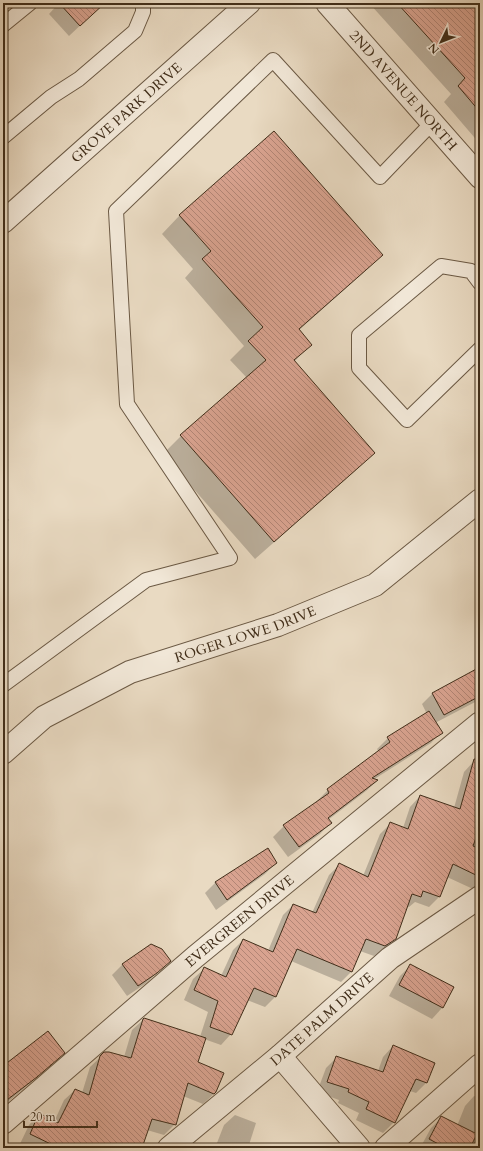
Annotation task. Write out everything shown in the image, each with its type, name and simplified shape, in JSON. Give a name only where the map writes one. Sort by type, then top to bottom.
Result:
[{"type":"street","name":"GROVE PARK DRIVE","points":[[3,222],[249,3]]},
{"type":"street","name":"2ND AVENUE NORTH","points":[[327,3],[480,177]]},
{"type":"street","name":"ROGER LOWE DRIVE","points":[[3,753],[44,717],[130,672],[278,625],[375,585],[480,500]]},
{"type":"street","name":"EVERGREEN DRIVE","points":[[3,1123],[195,957],[480,723]]},
{"type":"street","name":"DATE PALM DRIVE","points":[[169,1148],[280,1056],[390,958],[480,897]]},
{"type":"street","points":[[280,1056],[359,1148]]},
{"type":"street","points":[[386,1148],[480,1065]]},
{"type":"lane","points":[[3,25],[30,3]]},
{"type":"lane","points":[[3,137],[51,97],[79,79],[135,31],[143,12],[143,3]]},
{"type":"lane","points":[[3,685],[146,580],[230,558],[127,404],[116,212],[273,60],[380,177],[432,123]]},
{"type":"lane","points":[[480,283],[476,266],[440,266],[359,335],[359,368],[407,420],[480,349]]},
{"type":"building","points":[[59,3],[105,3],[80,26]]},
{"type":"building","points":[[397,3],[480,3],[480,112],[458,86],[465,78]]},
{"type":"building","points":[[274,131],[383,255],[299,329],[312,345],[294,360],[375,453],[274,542],[180,435],[266,360],[248,341],[263,327],[202,259],[211,251],[179,215]]},
{"type":"building","points":[[480,667],[480,696],[444,715],[432,693]]},
{"type":"building","points":[[429,711],[443,733],[372,778],[378,780],[328,818],[332,823],[299,847],[283,825],[329,793],[327,789],[390,742],[387,737]]},
{"type":"building","points":[[474,759],[480,760],[480,827],[473,846],[480,849],[480,877],[453,864],[440,897],[423,891],[421,897],[412,894],[396,939],[385,946],[366,939],[352,972],[297,949],[276,997],[254,988],[232,1035],[210,1027],[218,1001],[194,990],[204,967],[226,977],[243,939],[273,952],[293,904],[316,913],[339,863],[368,877],[390,822],[408,829],[420,795],[460,809]]},
{"type":"building","points":[[268,848],[277,863],[227,900],[215,882]]},
{"type":"building","points":[[151,944],[162,949],[171,961],[138,986],[122,964]]},
{"type":"building","points":[[410,964],[454,987],[443,1008],[399,985]]},
{"type":"building","points":[[144,1018],[206,1038],[198,1062],[224,1073],[216,1092],[214,1094],[188,1083],[176,1125],[152,1119],[142,1148],[59,1148],[30,1134],[39,1113],[58,1123],[75,1089],[89,1095],[100,1056],[104,1052],[131,1058]]},
{"type":"building","points":[[48,1031],[65,1053],[3,1103],[3,1066]]},
{"type":"building","points":[[393,1045],[435,1063],[427,1083],[416,1079],[395,1123],[366,1109],[369,1102],[348,1092],[349,1089],[327,1082],[336,1056],[383,1072]]},
{"type":"building","points":[[441,1116],[477,1134],[470,1148],[446,1148],[429,1139]]}]
